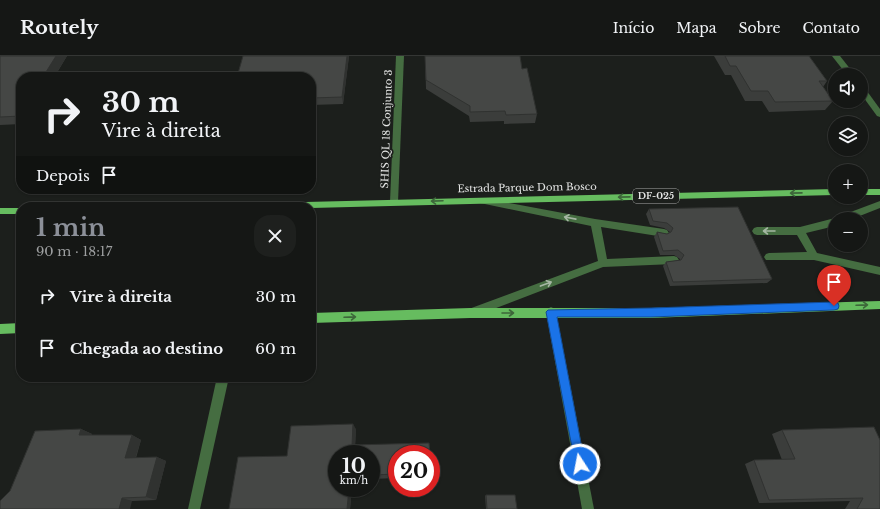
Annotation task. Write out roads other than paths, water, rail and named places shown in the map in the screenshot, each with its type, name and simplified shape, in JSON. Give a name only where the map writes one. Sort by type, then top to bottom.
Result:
[{"type":"main road","name":"Estrada Parque Dom Bosco","points":[[316,204],[828,192]]},
{"type":"main road","points":[[868,192],[880,192]]},
{"type":"main road","points":[[0,211],[16,211]]},
{"type":"main road","points":[[316,318],[470,313],[651,313],[880,305]]},
{"type":"main road","points":[[0,329],[16,328]]},
{"type":"street","name":"SHIS QL 18 Conjunto 3","points":[[394,202],[400,56]]},
{"type":"street","points":[[836,56],[845,68]]},
{"type":"street","points":[[868,98],[880,114]]},
{"type":"street","points":[[476,200],[595,223],[664,233]]},
{"type":"street","points":[[860,212],[880,204]]},
{"type":"street","points":[[595,223],[603,263]]},
{"type":"street","points":[[757,231],[800,232],[828,224]]},
{"type":"street","points":[[800,232],[814,256]]},
{"type":"street","points":[[769,257],[814,256],[880,272]]},
{"type":"street","points":[[470,313],[603,263],[674,260]]},
{"type":"street","points":[[551,312],[588,509]]},
{"type":"street","points":[[194,509],[222,382]]}]
